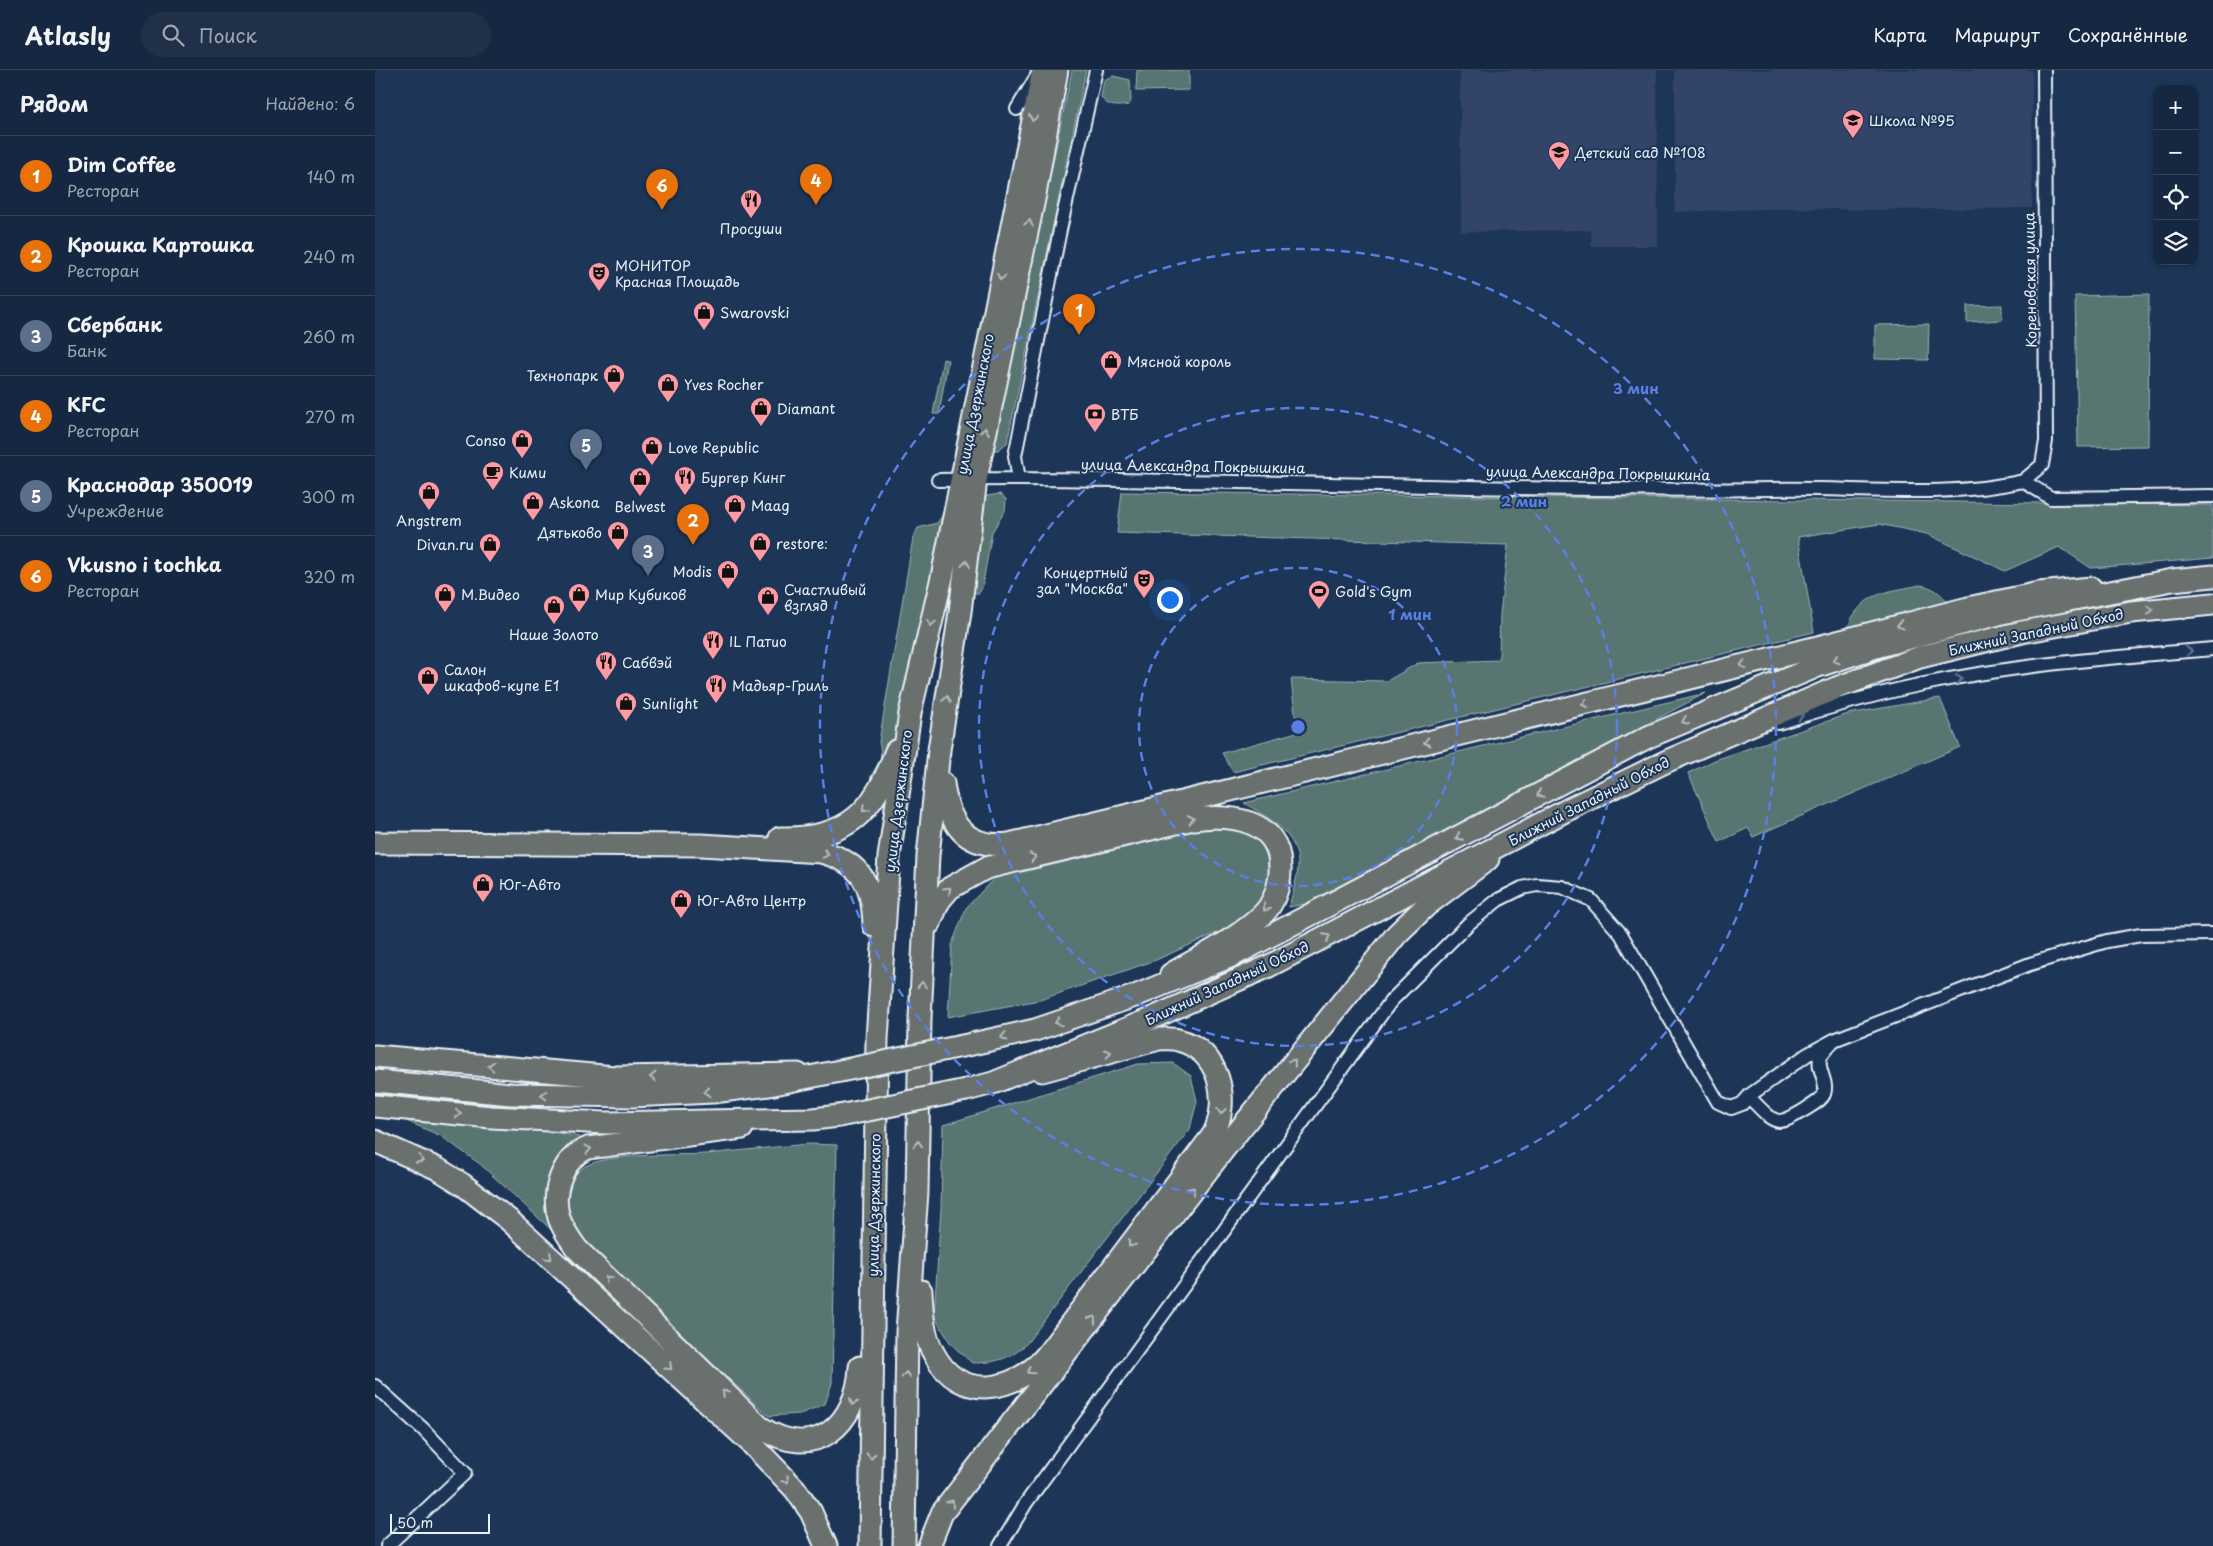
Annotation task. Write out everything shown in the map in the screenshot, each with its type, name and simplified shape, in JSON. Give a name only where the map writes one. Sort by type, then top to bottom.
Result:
[{"type":"main road","name":"улица Дзержинского","points":[[904,1546],[907,1332],[917,1192],[920,1020],[929,856],[939,750],[960,612],[968,479],[1042,70]]},
{"type":"main road","name":"улица Дзержинского","points":[[870,1546],[877,1039],[889,857],[909,713],[968,479],[1057,70]]},
{"type":"main road","points":[[939,750],[945,800],[955,826],[983,844],[996,846],[1968,608],[2039,593],[2213,576]]},
{"type":"main road","points":[[375,1082],[511,1094],[632,1096],[750,1088],[1035,1030],[1135,996],[1234,955],[1648,737],[1818,666],[1879,646],[2002,613],[2172,580]]},
{"type":"main road","name":"Ближний Западный Обход","points":[[993,1082],[1147,1020],[1269,966],[1594,797],[1703,745],[1836,688],[1920,657],[2022,632],[2131,612],[2213,604]]},
{"type":"main road","points":[[375,833],[786,838],[821,834],[855,820],[875,799],[890,768],[909,713]]},
{"type":"main road","points":[[923,950],[932,916],[943,895],[965,877],[986,868],[1193,819],[1228,816],[1262,829],[1272,839],[1280,859],[1278,885],[1268,907],[1237,934],[1135,996]]},
{"type":"main road","points":[[929,1546],[943,1513],[1224,1149],[1379,954],[1427,905],[1518,837]]},
{"type":"main road","points":[[375,843],[701,845],[821,852],[835,856],[856,870],[865,881],[873,900],[877,1039]]},
{"type":"main road","points":[[875,1145],[857,1395],[847,1414],[826,1434],[805,1441],[791,1441],[771,1434],[760,1427],[577,1248],[559,1219],[557,1192],[566,1166],[578,1151],[588,1148],[839,1116],[965,1090],[1159,1039],[1179,1040],[1194,1048],[1209,1060],[1219,1077],[1222,1104],[1219,1122],[1213,1134],[1046,1356],[1036,1368],[1006,1384],[985,1387],[965,1384],[945,1370],[929,1345],[922,1316],[917,1192]]},
{"type":"main road","points":[[375,1056],[615,1077],[832,1072]]},
{"type":"main road","points":[[375,1106],[491,1117],[605,1122],[813,1119]]},
{"type":"main road","points":[[375,1141],[438,1169],[462,1184],[509,1220],[749,1441],[795,1489],[811,1512],[826,1546]]},
{"type":"street","points":[[1017,108],[1042,70]]},
{"type":"street","points":[[1019,479],[1015,456],[1060,230],[1096,70]]},
{"type":"street","name":"Кореновская улица","points":[[2023,481],[2043,465],[2047,441],[2044,70]]},
{"type":"street","name":"улица Александра Покрышкина","points":[[938,480],[1019,479],[1925,490],[1993,488],[2023,481]]},
{"type":"street","points":[[2023,481],[2051,498],[2213,496]]},
{"type":"street","points":[[1703,745],[1803,715],[1924,684],[2088,659],[2213,649]]},
{"type":"street","points":[[1000,1546],[1026,1503],[1391,1001],[1461,930],[1498,900],[1522,888],[1537,885],[1562,887],[1591,900],[1621,934],[1718,1102],[1731,1108],[1742,1104],[1779,1073],[1834,1040],[2030,964],[2107,941],[2141,935],[2213,934]]},
{"type":"street","points":[[1750,1096],[1772,1120],[1778,1122],[1786,1121],[1820,1099],[1825,1089],[1820,1070],[1821,1056],[1834,1040]]},
{"type":"street","points":[[375,1386],[423,1429],[465,1473],[387,1546]]},
{"type":"shaded area","name":"Детский сад №108","points":[[1460,70],[1657,70],[1658,246],[1591,246],[1591,231],[1584,230],[1461,232]]},
{"type":"shaded area","name":"Школа №95","points":[[1675,70],[2032,70],[2032,208],[1871,210],[1790,208],[1675,212]]},
{"type":"green space","points":[[1072,70],[1086,70],[1007,443],[998,450],[993,450]]},
{"type":"green space","points":[[1137,70],[1189,70],[1189,90],[1136,91]]},
{"type":"green space","points":[[1113,76],[1130,80],[1131,101],[1129,105],[1113,106],[1106,103],[1101,97],[1104,80]]},
{"type":"green space","points":[[2149,294],[2148,446],[2078,447],[2075,296]]},
{"type":"green space","points":[[2002,305],[2002,320],[1967,322],[1967,306]]},
{"type":"green space","points":[[1929,324],[1928,360],[1875,359],[1875,325]]},
{"type":"green space","points":[[943,359],[948,360],[939,414],[933,414]]},
{"type":"green space","points":[[1122,492],[2213,505],[2213,558],[2091,568],[2059,547],[2005,571],[1927,534],[1879,524],[1798,537],[1814,632],[1233,772],[1222,753],[1297,732],[1291,679],[1387,681],[1418,663],[1499,660],[1500,614],[1508,545],[1117,533]]},
{"type":"green space","points":[[1000,494],[1006,499],[1005,511],[992,532],[982,588],[979,593],[972,593],[982,501],[987,496]]},
{"type":"green space","points":[[944,513],[936,559],[894,749],[869,793],[871,776],[881,757],[879,742],[913,538],[918,528],[937,523]]},
{"type":"green space","points":[[1920,585],[1936,591],[1949,603],[1846,630],[1860,608],[1875,596],[1885,592]]},
{"type":"green space","points":[[1706,693],[1305,904],[1289,907],[1298,866],[1296,850],[1292,841],[1279,826],[1244,803]]},
{"type":"green space","points":[[1940,698],[1960,747],[1753,837],[1748,828],[1719,842],[1688,773],[1715,760],[1848,714]]},
{"type":"green space","points":[[1196,827],[1241,828],[1267,846],[1269,881],[1263,901],[1230,927],[1156,960],[1040,1000],[948,1017],[952,944],[966,908],[995,877]]},
{"type":"green space","points":[[1173,1063],[1191,1076],[1197,1101],[1190,1129],[1027,1343],[1015,1353],[1002,1359],[972,1363],[951,1344],[934,1316],[941,1209],[943,1125],[1138,1064]]},
{"type":"green space","points":[[395,1116],[560,1133],[580,1137],[559,1161],[554,1172],[552,1193],[558,1236],[480,1164],[441,1136]]},
{"type":"green space","points":[[808,1144],[837,1145],[832,1383],[825,1404],[800,1414],[769,1416],[577,1239],[568,1213],[568,1189],[578,1172],[587,1165],[601,1161],[637,1156],[705,1154]]},
{"type":"place","name":"Школа №95","points":[[1853,139]]},
{"type":"place","name":"Детский сад №108","points":[[1559,171]]},
{"type":"place","name":"KFC","points":[[816,205]]},
{"type":"place","name":"Vkusno i tochka","points":[[662,210]]},
{"type":"place","name":"Просуши","points":[[751,219]]},
{"type":"place","name":"МОНИТОР Красная Площадь","points":[[599,292]]},
{"type":"place","name":"Swarovski","points":[[704,331]]},
{"type":"place","name":"Dim Coffee","points":[[1079,335]]},
{"type":"place","name":"Мясной король","points":[[1111,380]]},
{"type":"place","name":"Технопарк","points":[[614,394]]},
{"type":"place","name":"Yves Rocher","points":[[668,403]]},
{"type":"place","name":"Diamant","points":[[761,427]]},
{"type":"place","name":"ВТБ","points":[[1095,433]]},
{"type":"place","name":"Conso","points":[[522,459]]},
{"type":"place","name":"Love Republic","points":[[652,466]]},
{"type":"place","name":"Краснодар 350019","points":[[586,470]]},
{"type":"place","name":"Кими","points":[[493,491]]},
{"type":"place","name":"Бургер Кинг","points":[[685,496]]},
{"type":"place","name":"Belwest","points":[[640,497]]},
{"type":"place","name":"Angstrem","points":[[429,511]]},
{"type":"place","name":"Askona","points":[[533,521]]},
{"type":"place","name":"Maag","points":[[735,524]]},
{"type":"place","name":"Крошка Картошка","points":[[693,545]]},
{"type":"place","name":"Дятьково","points":[[618,551]]},
{"type":"place","name":"restore:","points":[[760,562]]},
{"type":"place","name":"Divan.ru","points":[[490,563]]},
{"type":"place","name":"Сбербанк","points":[[648,576]]},
{"type":"place","name":"Modis","points":[[728,590]]},
{"type":"place","name":"Концертный зал \"Москва\"","points":[[1144,599]]},
{"type":"place","name":"Gold's Gym","points":[[1319,610]]},
{"type":"place","name":"М.Видео","points":[[445,613]]},
{"type":"place","name":"Мир Кубиков","points":[[579,613]]},
{"type":"place","name":"Счастливый взгляд","points":[[768,616]]},
{"type":"place","name":"Наше Золото","points":[[554,625]]},
{"type":"place","name":"IL Патио","points":[[713,660]]},
{"type":"place","name":"Сабвэй","points":[[606,681]]},
{"type":"place","name":"Салон шкафов-купе Е1","points":[[428,696]]},
{"type":"place","name":"Мадьяр-Гриль","points":[[716,704]]},
{"type":"place","name":"Sunlight","points":[[626,722]]},
{"type":"place","name":"Юг-Авто","points":[[483,903]]},
{"type":"place","name":"Юг-Авто Центр","points":[[681,919]]}]
